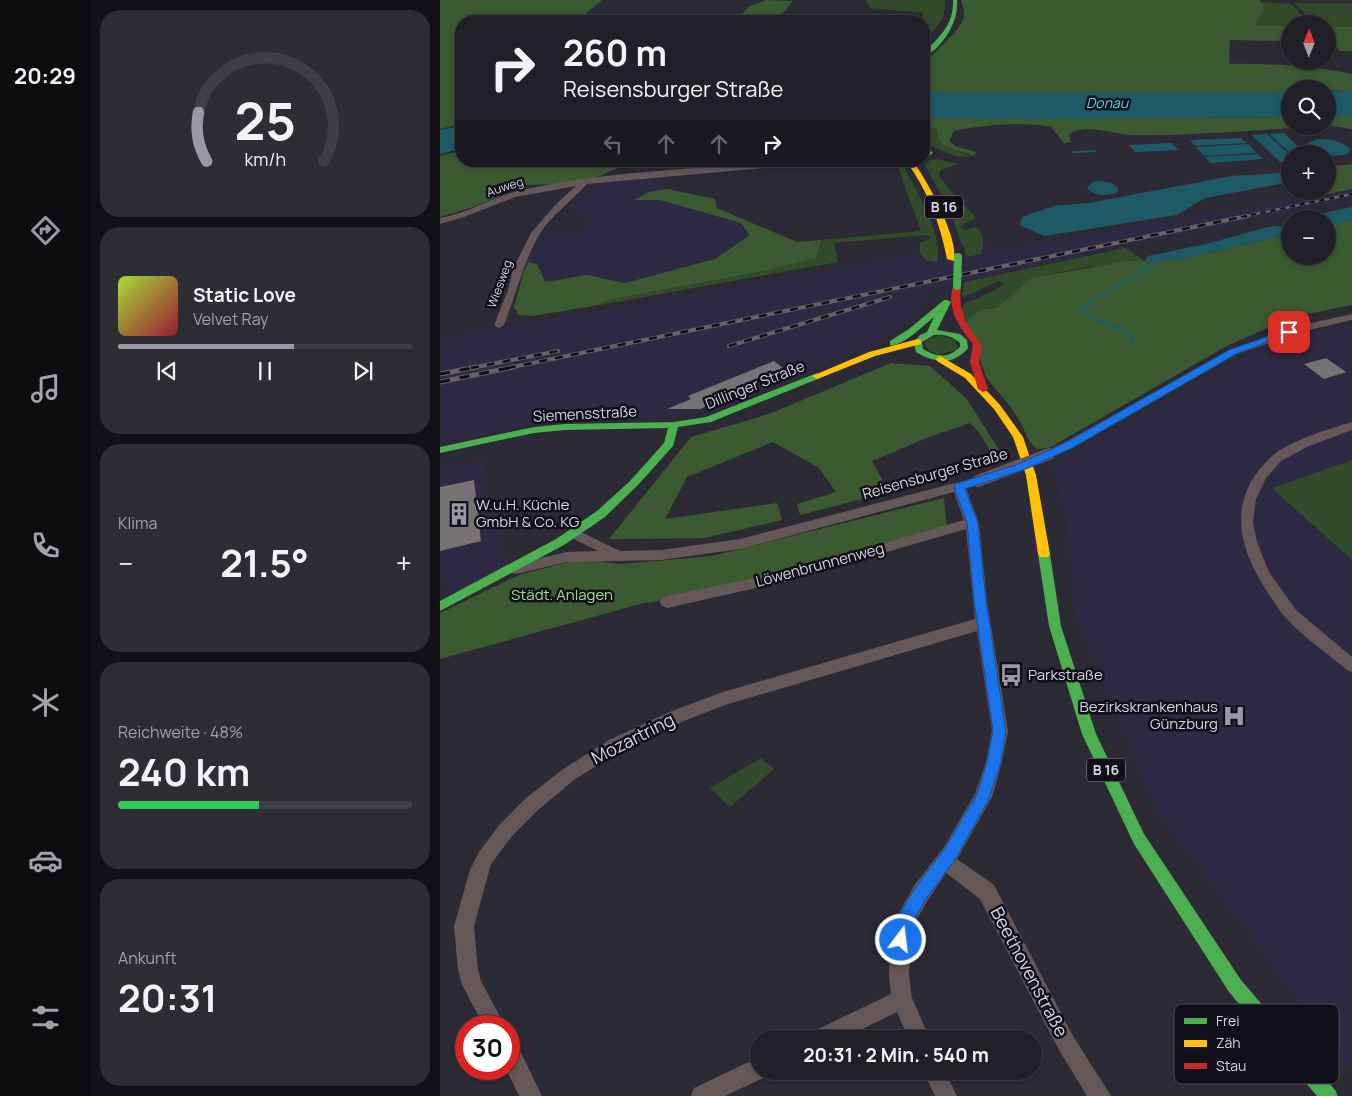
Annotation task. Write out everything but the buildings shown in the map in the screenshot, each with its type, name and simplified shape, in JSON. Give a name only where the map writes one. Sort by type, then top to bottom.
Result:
[{"type":"main road","points":[[930,49],[948,30],[956,14],[955,0]]},
{"type":"main road","name":"B 16","points":[[913,167],[924,183],[945,227],[954,258]]},
{"type":"main road","name":"B 16","points":[[922,167],[924,183]]},
{"type":"main road","name":"B 16","points":[[918,342],[936,327],[948,304],[953,287],[954,258],[954,233],[944,208],[923,167]]},
{"type":"main road","points":[[846,365],[872,354],[912,331],[948,304]]},
{"type":"main road","name":"B 16","points":[[922,354],[940,359],[948,359],[961,354],[965,349],[962,339],[952,334],[948,323],[948,304]]},
{"type":"main road","name":"B 16","points":[[948,304],[976,344],[973,357],[974,366],[987,397]]},
{"type":"main road","points":[[931,332],[952,334]]},
{"type":"main road","points":[[846,365],[891,356],[922,354],[919,350],[918,342],[872,354]]},
{"type":"main road","name":"B 16","points":[[961,354],[968,376]]},
{"type":"main road","name":"B 16","points":[[940,359],[968,376],[997,407],[1018,438],[1031,475],[1055,626],[1089,734],[1139,839],[1235,986],[1250,1004]]},
{"type":"main road","name":"Dillinger Straße","points":[[674,425],[708,420],[726,414],[846,365]]},
{"type":"main road","points":[[440,606],[575,534],[600,514],[652,464],[669,444],[674,425]]},
{"type":"main road","name":"Siemensstraße","points":[[440,450],[550,429],[674,425]]},
{"type":"main road","name":"B 16","points":[[1319,1084],[1329,1096]]},
{"type":"street","name":"Auweg","points":[[440,221],[454,219],[520,192],[690,171],[742,167]]},
{"type":"street","name":"Wiesweg","points":[[498,325],[513,290],[518,269],[536,233],[563,202],[584,183]]},
{"type":"street","name":"Reisensburger Straße","points":[[508,570],[567,557],[686,552],[740,544],[959,487],[1019,467],[1075,442],[1233,352],[1306,327],[1352,317]]},
{"type":"street","points":[[1352,426],[1304,443],[1277,458],[1261,476],[1249,499],[1246,522],[1250,542],[1263,574],[1291,614],[1352,666]]},
{"type":"street","points":[[916,1030],[902,999],[899,976],[901,927],[921,893],[945,861],[983,796],[994,762],[1000,731],[983,623],[972,523],[959,487]]},
{"type":"street","name":"Löwenbrunnenweg","points":[[667,602],[783,577],[972,523]]},
{"type":"street","name":"Reisensburger Straße","points":[[575,534],[617,554]]},
{"type":"street","name":"Mozartring","points":[[489,1015],[472,986],[468,970],[464,926],[479,870],[485,858],[506,830],[532,804],[568,775],[614,745],[678,716],[723,699],[983,623]]},
{"type":"street","name":"Beethovenstraße","points":[[945,861],[987,892],[1066,1043],[1100,1096]]},
{"type":"street","points":[[838,1030],[902,999]]},
{"type":"street","points":[[702,1096],[750,1072]]},
{"type":"street","points":[[520,1073],[532,1096]]},
{"type":"street","points":[[938,1080],[946,1096]]},
{"type":"shaded area","points":[[646,178],[668,189],[649,192],[635,200],[660,200],[741,223],[750,234],[715,259],[538,307],[527,258],[546,232],[583,232],[593,215],[565,206],[594,191],[600,184]]},
{"type":"shaded area","points":[[1352,189],[1352,199],[1300,210],[1281,210],[1281,214],[928,289],[931,291],[919,312],[890,336],[718,410],[694,415],[666,417],[549,422],[440,444],[440,339],[920,253],[922,257],[939,262],[981,254],[984,248],[983,242],[991,241],[997,250],[1002,251],[1102,231],[1222,213],[1283,200],[1336,200],[1336,192]]},
{"type":"shaded area","name":"Bezirkskrankenhaus Günzburg","points":[[1352,322],[1352,1070],[1339,1054],[1339,1004],[1301,1004],[1157,811],[1076,620],[1067,521],[1052,465],[1079,448],[1267,344]]},
{"type":"shaded area","name":"W.u.H. Küchle GmbH & Co. KG","points":[[483,459],[491,520],[501,519],[508,571],[452,600],[448,580],[440,582],[440,470]]},
{"type":"green space","points":[[440,0],[602,0],[584,15],[455,15],[455,125],[440,129]]},
{"type":"green space","points":[[766,0],[793,1],[781,15],[741,15],[750,6]]},
{"type":"green space","points":[[866,0],[945,0],[944,12],[939,25],[930,33],[930,15],[870,8]]},
{"type":"green space","points":[[961,0],[1260,0],[1264,10],[1254,25],[1281,26],[1281,41],[1230,40],[1229,64],[1281,65],[1281,70],[1327,70],[1352,74],[1352,91],[1336,90],[1336,80],[1281,80],[1281,92],[930,92],[930,59],[960,25],[964,13]]},
{"type":"green space","points":[[1261,2],[1292,4],[1301,15],[1281,15],[1281,26],[1254,25],[1264,10]]},
{"type":"green space","points":[[1294,3],[1352,3],[1352,27],[1336,27],[1336,15],[1307,15]]},
{"type":"green space","points":[[1336,27],[1352,27],[1352,51],[1340,51],[1336,47]]},
{"type":"green space","points":[[1336,116],[1352,116],[1352,129],[1336,127]]},
{"type":"green space","points":[[1281,117],[1281,129],[1157,135],[1132,135],[1091,129],[1075,131],[1069,135],[1071,142],[1064,143],[1051,127],[1039,125],[1002,124],[954,131],[949,141],[955,146],[977,152],[974,156],[947,147],[940,142],[936,129],[930,126],[930,118]]},
{"type":"green space","points":[[930,126],[936,129],[940,142],[947,147],[973,157],[955,156],[930,146]]},
{"type":"green space","points":[[455,152],[455,167],[621,167],[582,183],[526,185],[473,207],[440,217],[440,156]]},
{"type":"green space","points":[[937,159],[958,164],[941,170],[939,176],[959,201],[974,215],[975,218],[962,224],[960,228],[965,230],[976,227],[981,232],[983,247],[981,254],[966,257],[951,213],[926,167],[930,167],[930,160]]},
{"type":"green space","points":[[1352,164],[1352,189],[1336,192],[1336,166]]},
{"type":"green space","points":[[898,167],[905,168],[928,213],[936,237],[938,262],[926,260],[920,253],[920,243],[931,238],[927,235],[834,243],[838,262],[600,305],[604,301],[770,270],[815,258],[821,240],[921,231]]},
{"type":"green space","points":[[668,189],[715,199],[717,208],[797,242],[821,240],[816,258],[770,270],[604,301],[600,305],[532,316],[519,315],[514,307],[528,262],[537,264],[545,282],[587,275],[625,283],[715,259],[750,235],[741,223],[660,200],[634,200],[649,192]]},
{"type":"green space","points":[[1352,220],[1352,305],[1292,317],[1225,347],[1049,448],[1036,449],[1028,439],[1021,423],[1010,406],[986,377],[966,321],[981,309],[997,308],[1031,278],[1128,261],[1177,260],[1281,236],[1281,265],[1336,265],[1336,223]]},
{"type":"green space","points":[[1125,248],[1145,261],[1086,267],[1031,278],[997,308],[981,309],[966,321],[961,311],[965,303],[977,299],[1005,284],[999,281],[966,296],[962,295],[964,282]]},
{"type":"green space","points":[[939,335],[955,339],[958,349],[939,355],[929,351],[924,343],[926,340]]},
{"type":"green space","points":[[891,363],[930,366],[966,398],[1005,459],[995,463],[985,442],[970,423],[929,437],[872,461],[889,492],[800,515],[797,504],[836,492],[819,468],[773,442],[687,477],[665,519],[777,503],[782,520],[705,538],[609,539],[691,437],[769,414]]},
{"type":"green space","points":[[1352,460],[1352,560],[1272,488]]},
{"type":"green space","name":"Städt. Anlagen","points":[[944,498],[947,528],[702,596],[644,603],[440,659],[440,613],[519,575],[580,559],[620,564],[712,556]]},
{"type":"green space","points":[[761,758],[774,769],[730,807],[710,788]]},
{"type":"water","points":[[1336,91],[1352,91],[1352,116],[1336,116]]},
{"type":"water","name":"Donau","points":[[930,92],[1281,92],[1281,117],[930,118]]},
{"type":"water","points":[[455,127],[455,150],[440,154],[440,130]]},
{"type":"water","points":[[1267,134],[1281,147],[1281,162],[1280,162],[1252,135]]},
{"type":"water","points":[[1269,134],[1286,135],[1297,145],[1281,145]]},
{"type":"water","points":[[1241,138],[1246,143],[1195,146],[1190,140]]},
{"type":"water","points":[[1317,139],[1331,140],[1347,146],[1350,152],[1336,156],[1336,145],[1307,144]]},
{"type":"water","points":[[1172,143],[1178,150],[1135,152],[1129,145]]},
{"type":"water","points":[[1248,144],[1257,153],[1204,156],[1196,147]]},
{"type":"water","points":[[1258,154],[1263,159],[1210,163],[1205,157]]},
{"type":"water","points":[[1280,173],[1281,184],[1205,198],[1177,215],[1044,236],[1020,225],[1022,217],[1054,206],[1089,203],[1231,176]]},
{"type":"water","points":[[1093,182],[1112,183],[1118,188],[1118,192],[1102,195],[1094,193],[1087,188]]},
{"type":"water","points":[[1352,207],[1352,220],[1336,223],[1336,210]]},
{"type":"water","points":[[1281,226],[1281,236],[1177,260],[1145,261],[1148,256],[1206,244],[1268,227]]},
{"type":"waterway","points":[[1073,152],[1095,151]]},
{"type":"waterway","points":[[1131,345],[1133,340],[1127,331],[1097,320],[1081,310],[1100,295],[1163,260]]},
{"type":"railway","points":[[1241,217],[1352,194]]},
{"type":"railway","points":[[508,368],[1247,216]]},
{"type":"railway","points":[[729,346],[890,297]]},
{"type":"railway","points":[[471,368],[558,351]]},
{"type":"railway","points":[[440,374],[477,367]]},
{"type":"railway","points":[[440,382],[514,367]]},
{"type":"traffic: fast","points":[[930,49],[951,24],[954,17],[955,0]]},
{"type":"traffic: fast","points":[[957,286],[958,257]]},
{"type":"traffic: fast","points":[[931,333],[947,302]]},
{"type":"traffic: fast","points":[[893,343],[912,331],[941,307]]},
{"type":"traffic: fast","points":[[942,332],[957,336],[964,342],[964,348],[954,356],[942,359],[919,350],[918,342],[923,337],[932,333],[942,332]]},
{"type":"traffic: fast","points":[[440,450],[534,430],[565,427],[674,425],[708,420],[817,376]]},
{"type":"traffic: fast","points":[[440,606],[560,542],[601,514],[634,483],[669,444],[674,425]]},
{"type":"traffic: fast","points":[[1044,554],[1055,626],[1089,734],[1139,839],[1235,986],[1250,1004]]},
{"type":"traffic: fast","points":[[1319,1084],[1329,1096]]},
{"type":"traffic: slow","points":[[913,167],[931,195],[936,207],[951,259]]},
{"type":"traffic: slow","points":[[817,376],[872,354],[918,342]]},
{"type":"traffic: slow","points":[[940,359],[968,376],[997,407],[1018,437],[1031,475],[1044,554]]},
{"type":"traffic: jam","points":[[957,286],[957,311],[962,324],[977,344],[974,362],[983,389]]},
{"type":"place","name":"W.u.H. Küchle GmbH & Co. KG","points":[[459,514]]},
{"type":"place","name":"Parkstraße","points":[[1011,675]]},
{"type":"place","name":"Bezirkskrankenhaus Günzburg","points":[[1234,716]]},
{"type":"route","points":[[901,940],[901,927],[921,893],[950,853],[983,796],[994,762],[1000,731],[980,601],[976,546],[972,523],[959,487],[1019,467],[1069,445],[1233,352],[1289,332]]}]
